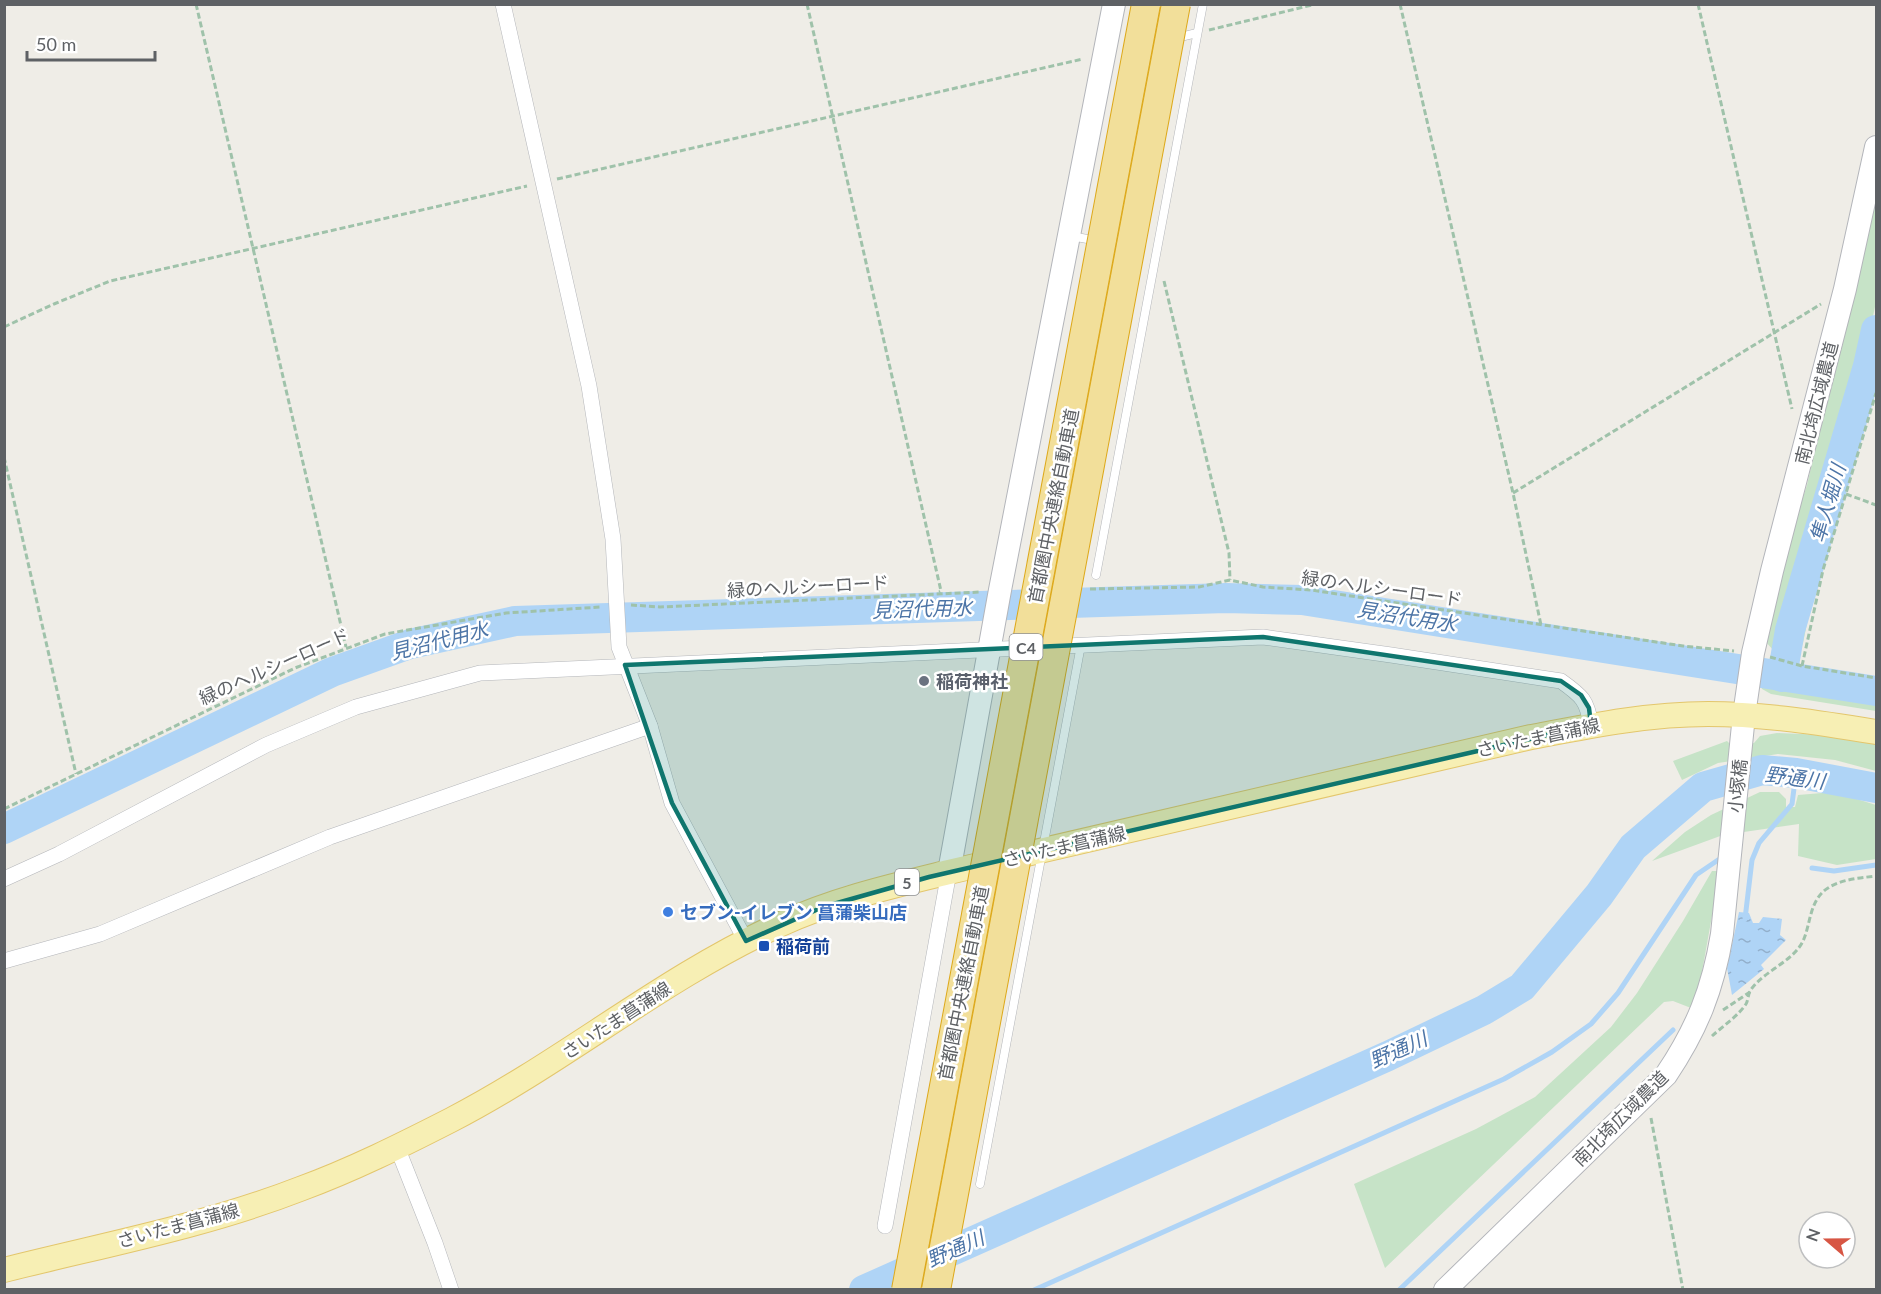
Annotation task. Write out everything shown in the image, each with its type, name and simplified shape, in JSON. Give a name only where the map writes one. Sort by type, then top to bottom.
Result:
[{"type":"highway","name":"首都圏中央連絡自動車道","points":[[906,1290],[1146,4]]},
{"type":"highway","name":"首都圏中央連絡自動車道","points":[[936,1290],[1176,4]]},
{"type":"main road","name":"さいたま菖蒲線","points":[[4,1270],[187,1224],[299,1190],[397,1147],[500,1094],[683,976],[746,941],[782,923],[866,893],[1531,737],[1591,725],[1706,714],[1804,721],[1876,732]]},
{"type":"street","points":[[503,4],[589,386],[613,539],[619,608],[619,647],[650,726],[672,803],[746,941]]},
{"type":"street","points":[[885,1227],[1000,590],[1070,236],[1111,53],[1114,4]]},
{"type":"street","name":"南北埼広域農道","points":[[1744,715],[1753,655],[1772,571],[1845,289],[1876,155]]},
{"type":"street","points":[[4,879],[59,854],[267,745],[357,707],[480,673],[990,648],[1263,638],[1561,681],[1581,695],[1588,708],[1591,725]]},
{"type":"street","name":"小塚橋","points":[[1732,834],[1744,715]]},
{"type":"street","points":[[4,961],[100,934],[330,837],[650,726]]},
{"type":"street","name":"南北埼広域農道","points":[[1445,1290],[1639,1103],[1666,1075],[1684,1048],[1710,992],[1717,968],[1732,834]]},
{"type":"street","points":[[397,1147],[451,1290]]},
{"type":"lane","points":[[1096,575],[1203,4]]},
{"type":"lane","points":[[1163,41],[1197,33]]},
{"type":"lane","points":[[1128,49],[1151,43]]},
{"type":"lane","points":[[1070,236],[1113,244]]},
{"type":"lane","points":[[1123,246],[1155,252]]},
{"type":"lane","points":[[980,1184],[1081,645]]},
{"type":"path","points":[[196,4],[346,647]]},
{"type":"path","points":[[807,4],[942,591],[939,593]]},
{"type":"path","points":[[1197,33],[1316,4]]},
{"type":"path","points":[[1400,4],[1513,493],[1541,625]]},
{"type":"path","points":[[1698,4],[1776,331],[1792,409]]},
{"type":"path","points":[[4,327],[110,281],[1111,53]]},
{"type":"path","points":[[1155,252],[1165,283],[1229,553],[1230,580]]},
{"type":"path","points":[[1513,493],[1845,289]]},
{"type":"path","points":[[1802,666],[1823,570],[1876,393]]},
{"type":"path","points":[[4,457],[76,774]]},
{"type":"path","points":[[1846,494],[1876,505]]},
{"type":"path","name":"緑のヘルシーロード","points":[[1081,589],[1199,587],[1230,580],[1263,587],[1311,590],[1753,655],[1802,666],[1876,678]]},
{"type":"path","name":"緑のヘルシーロード","points":[[4,809],[295,668],[385,634],[506,613],[988,592]]},
{"type":"path","points":[[1712,1036],[1746,1004],[1750,992],[1778,964],[1787,961],[1803,942],[1810,913],[1827,889],[1846,880],[1876,876]]},
{"type":"path","points":[[1639,1103],[1650,1115],[1683,1290]]},
{"type":"highlighted area","points":[[1263,637],[1561,681],[1581,695],[1589,708],[1591,725],[929,877],[823,907],[746,941],[672,803],[625,665]]},
{"type":"green space","points":[[1876,184],[1876,302],[1863,365],[1796,584],[1785,640],[1789,648],[1794,644],[1811,575],[1876,353],[1876,377],[1816,580],[1798,657],[1774,651],[1765,641],[1781,564],[1807,485]]},
{"type":"green space","points":[[1760,682],[1876,701],[1876,711],[1771,694],[1762,689]]},
{"type":"green space","points":[[1777,733],[1825,735],[1876,744],[1876,771],[1835,760],[1778,754],[1718,763],[1682,780],[1673,761],[1727,741],[1731,745],[1754,743],[1760,736]]},
{"type":"green space","points":[[1760,792],[1779,792],[1786,799],[1786,807],[1795,807],[1798,795],[1834,792],[1876,805],[1876,859],[1837,865],[1798,856],[1799,824],[1723,835],[1652,861],[1685,832],[1711,815]]},
{"type":"green space","points":[[1712,871],[1720,871],[1700,983],[1691,1008],[1673,1001],[1664,1002],[1385,1268],[1354,1184],[1476,1129],[1535,1097],[1611,1027],[1637,993]]},
{"type":"water","points":[[1739,912],[1749,913],[1753,923],[1759,923],[1763,917],[1782,919],[1780,935],[1786,940],[1761,965],[1764,969],[1732,995],[1727,968]]},
{"type":"waterway","name":"隼人堀川","points":[[1782,677],[1790,630],[1868,366],[1876,330]]},
{"type":"waterway","name":"見沼代用水","points":[[4,829],[332,672],[410,644],[515,621],[1226,598],[1302,600],[1876,691]]},
{"type":"waterway","name":"野通川","points":[[864,1290],[1388,1056],[1484,1010],[1522,987],[1599,895],[1633,847],[1703,787],[1762,770],[1796,773],[1876,788]]},
{"type":"waterway","points":[[1745,919],[1752,860],[1759,843],[1792,804],[1796,773]]},
{"type":"waterway","points":[[1034,1290],[1504,1079],[1552,1052],[1591,1024],[1618,993],[1696,875],[1718,860]]},
{"type":"waterway","points":[[1812,868],[1834,871],[1876,865]]},
{"type":"waterway","points":[[1399,1290],[1673,1030]]},
{"type":"place","name":"稲荷神社","points":[[924,681]]},
{"type":"place","name":"セブン-イレブン 菖蒲柴山店","points":[[668,912]]},
{"type":"place","name":"稲荷前","points":[[764,946]]}]
